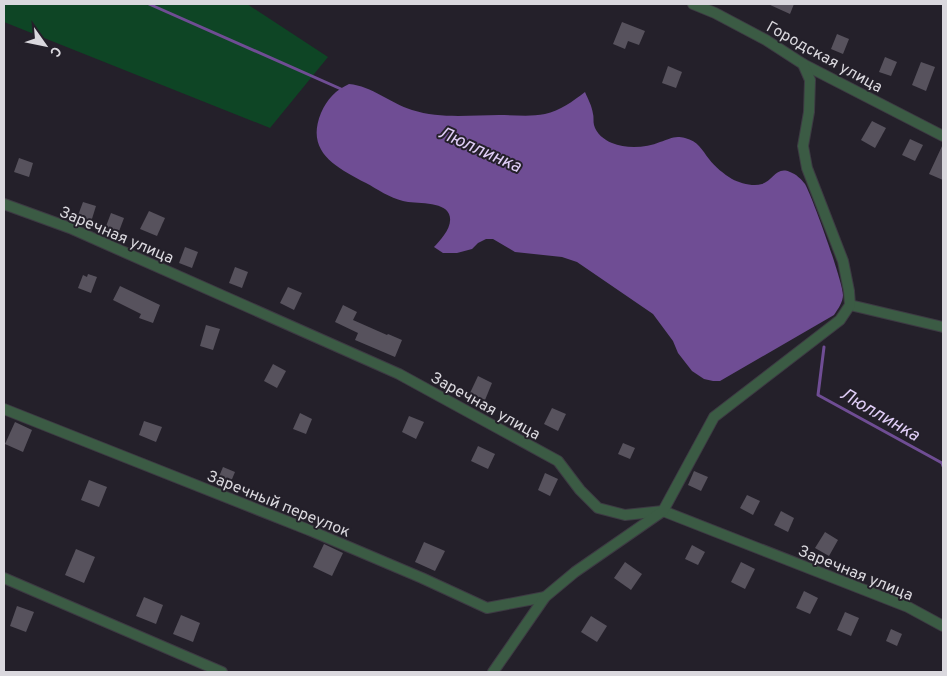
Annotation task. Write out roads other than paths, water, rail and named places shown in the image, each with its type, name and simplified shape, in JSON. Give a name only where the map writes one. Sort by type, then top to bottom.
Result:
[{"type":"street","name":"Городская улица","points":[[693,4],[715,13],[766,40],[803,64],[943,136]]},
{"type":"street","points":[[492,672],[545,597],[575,572],[663,511],[714,416],[840,320],[850,305],[843,261],[807,168],[803,146],[809,112],[810,80],[803,64]]},
{"type":"street","name":"Заречная улица","points":[[4,204],[70,228],[399,374],[558,461],[580,490],[598,508],[624,515],[663,511],[908,607],[943,626]]},
{"type":"street","points":[[850,305],[943,327]]},
{"type":"street","name":"Заречный переулок","points":[[4,409],[309,530],[487,608],[545,597]]},
{"type":"street","points":[[4,578],[222,672]]},
{"type":"water","points":[[349,84],[373,91],[412,110],[444,116],[528,116],[551,113],[585,92],[592,108],[595,128],[601,136],[612,143],[636,147],[649,146],[675,137],[689,139],[702,149],[711,162],[723,173],[732,179],[747,184],[762,184],[781,171],[792,173],[805,184],[820,221],[842,287],[841,303],[834,315],[720,381],[704,379],[692,371],[653,314],[577,262],[562,257],[515,252],[493,239],[486,239],[472,249],[457,253],[443,253],[434,247],[450,223],[449,214],[446,210],[435,205],[403,201],[388,196],[334,164],[320,148],[317,138],[317,127],[326,103],[340,89]]},
{"type":"waterway","name":"Люллинка","points":[[149,4],[341,89]]},
{"type":"waterway","name":"Люллинка","points":[[824,347],[818,395],[942,463],[943,466]]}]
